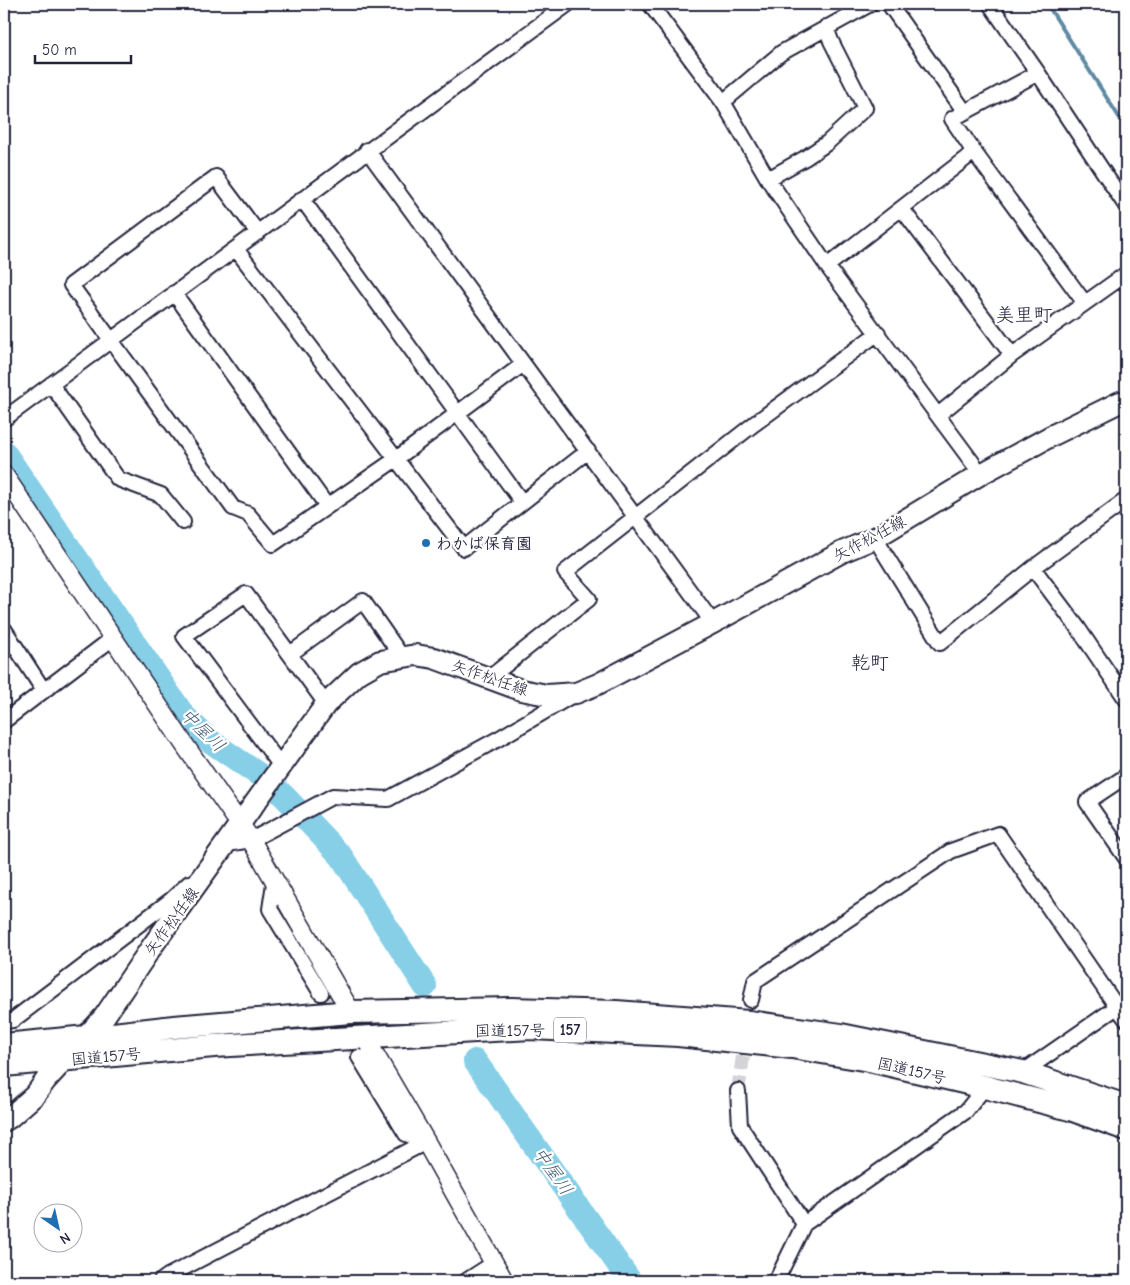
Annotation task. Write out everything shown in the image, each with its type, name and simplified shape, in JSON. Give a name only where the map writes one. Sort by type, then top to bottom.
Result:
[{"type":"highway","name":"国道157号","points":[[4,1045],[174,1027],[351,1012],[511,1009],[616,1012],[740,1021],[841,1035],[1023,1072],[1126,1106]]},
{"type":"highway","name":"国道157号","points":[[4,1066],[214,1046],[362,1047],[531,1028],[678,1035],[801,1048],[869,1060],[1070,1109],[1126,1129]]},
{"type":"main road","name":"矢作松任線","points":[[4,1121],[10,1118],[35,1095],[46,1080],[104,1017],[153,945],[227,844],[245,832],[265,789],[326,704],[359,673],[380,661],[416,655],[434,658],[521,690],[547,695],[576,692],[598,684],[842,552],[875,538],[981,474],[1051,436],[1120,402],[1126,402]]},
{"type":"street","points":[[4,419],[111,338],[258,233],[367,150],[568,4]]},
{"type":"street","points":[[650,4],[723,102],[768,179],[827,266],[981,474]]},
{"type":"street","points":[[723,102],[781,53],[870,4]]},
{"type":"street","points":[[889,4],[965,112]]},
{"type":"street","points":[[990,4],[1126,206]]},
{"type":"street","points":[[768,179],[827,143],[865,108],[826,27]]},
{"type":"street","points":[[1038,73],[952,119],[1084,302]]},
{"type":"street","points":[[367,150],[522,365],[588,451],[713,623]]},
{"type":"street","points":[[827,266],[974,152]]},
{"type":"street","points":[[258,233],[216,177],[71,285],[233,508],[248,514],[273,544],[396,459],[522,365]]},
{"type":"street","points":[[302,199],[522,502]]},
{"type":"street","points":[[902,208],[1012,355]]},
{"type":"street","points":[[236,249],[464,548],[588,451]]},
{"type":"street","points":[[938,415],[1012,355],[1084,302],[1126,274]]},
{"type":"street","points":[[174,293],[327,506]]},
{"type":"street","points":[[488,678],[589,599],[565,572],[754,424],[878,333]]},
{"type":"street","points":[[51,384],[118,479],[161,494],[183,522]]},
{"type":"street","points":[[4,475],[245,832],[351,1012]]},
{"type":"street","points":[[875,538],[940,643],[1033,568],[1126,500]]},
{"type":"street","points":[[1033,568],[1078,628],[1126,699]]},
{"type":"street","points":[[279,769],[184,636],[246,594],[326,704]]},
{"type":"street","points":[[290,654],[363,601],[402,657]]},
{"type":"street","points":[[4,629],[44,691]]},
{"type":"street","points":[[4,721],[113,638]]},
{"type":"street","points":[[245,832],[301,813],[333,796],[388,799],[498,740],[576,692]]},
{"type":"street","points":[[1126,776],[1087,802],[1126,858]]},
{"type":"street","points":[[751,1000],[755,981],[951,851],[998,834],[1122,1003],[1126,1019]]},
{"type":"street","points":[[4,1021],[13,1020],[172,900],[227,844]]},
{"type":"street","points":[[274,883],[270,909],[321,993]]},
{"type":"street","points":[[1023,1072],[1122,1003]]},
{"type":"street","points":[[362,1047],[426,1142],[504,1281]]},
{"type":"street","points":[[774,1281],[778,1278],[804,1224],[966,1111],[985,1087]]},
{"type":"street","points":[[738,1091],[740,1126],[804,1224]]},
{"type":"street","points":[[162,1281],[168,1276],[426,1142]]},
{"type":"street","points":[[466,1281],[494,1263]]},
{"type":"waterway","points":[[1047,4],[1126,128]]},
{"type":"waterway","name":"中屋川","points":[[4,452],[184,716],[210,741],[261,776],[284,796],[341,856],[425,986]]},
{"type":"waterway","name":"中屋川","points":[[475,1061],[630,1281]]},
{"type":"tunnel","points":[[321,993],[359,1057]]},
{"type":"tunnel","points":[[738,1091],[751,1000]]},
{"type":"place","name":"わかば保育園","points":[[426,543]]},
{"type":"district","name":"美里町","points":[[1024,314]]},
{"type":"district","name":"乾町","points":[[870,662]]}]
